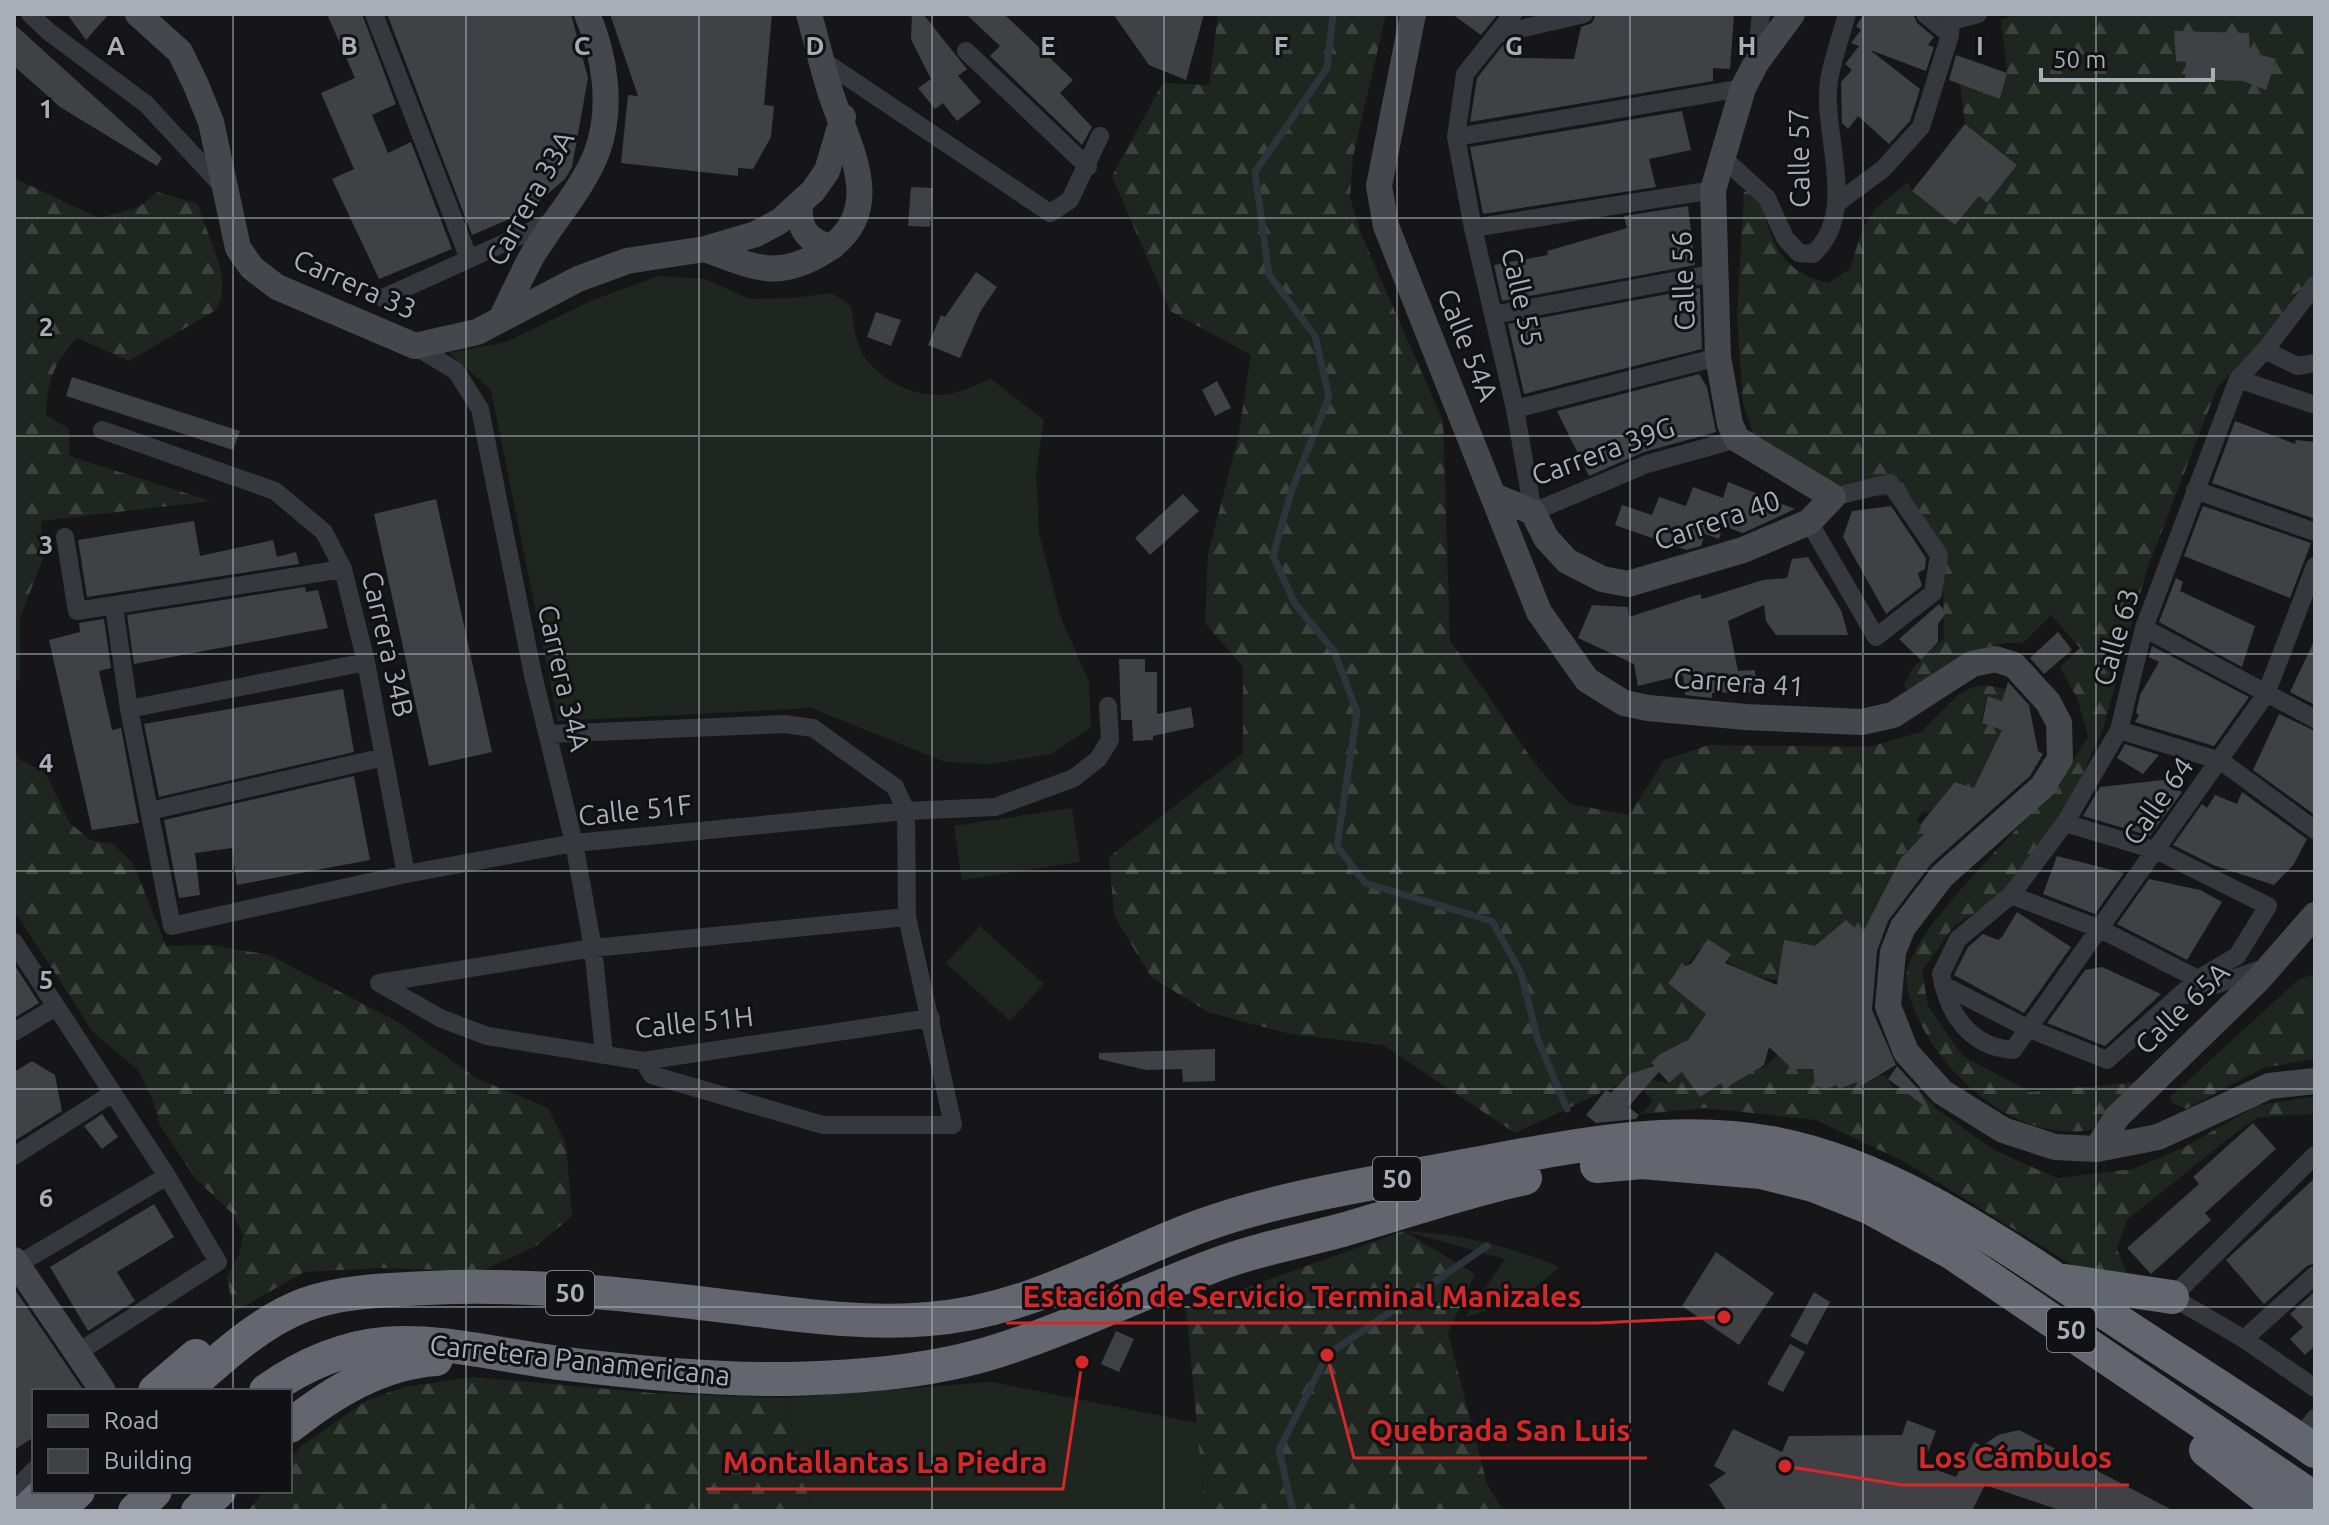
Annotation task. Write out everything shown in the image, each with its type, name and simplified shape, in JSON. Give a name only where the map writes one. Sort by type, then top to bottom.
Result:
[{"type":"highway","name":"Carretera Panamericana","points":[[186,1389],[275,1317],[310,1302],[356,1294],[477,1285],[710,1304],[867,1323],[936,1319],[1064,1287],[1190,1230],[1243,1211],[1315,1194],[1551,1151],[1716,1135],[1774,1143],[1837,1161],[1887,1181],[2312,1434]]},
{"type":"highway","name":"Carretera Panamericana","points":[[269,1389],[306,1364],[334,1352],[376,1344],[430,1343],[566,1364],[787,1379],[866,1375],[936,1366],[995,1352],[1269,1247],[1340,1231],[1481,1187],[1606,1164],[1642,1162],[1761,1172],[1813,1185],[1871,1208],[1938,1244],[2037,1308],[2315,1499]]},
{"type":"highway","points":[[2054,1279],[2172,1297]]},
{"type":"highway","points":[[2037,1308],[2109,1372],[2284,1511]]},
{"type":"highway","points":[[157,1389],[208,1346],[275,1317]]},
{"type":"highway","points":[[292,1424],[322,1400],[369,1375],[417,1360],[455,1358],[566,1364]]},
{"type":"highway","points":[[57,1511],[76,1493]]},
{"type":"highway","points":[[135,1511],[153,1493]]},
{"type":"highway","points":[[198,1511],[217,1493]]},
{"type":"street","points":[[30,14],[49,32],[146,104],[223,187]]},
{"type":"street","name":"Carrera 33","points":[[138,14],[180,52],[211,122],[238,248],[252,268],[277,287],[415,346],[477,332],[578,279],[627,261],[705,249],[756,234],[806,198],[831,162],[843,117]]},
{"type":"street","points":[[374,14],[469,259]]},
{"type":"street","name":"Carrera 33A","points":[[502,317],[532,256],[597,153],[604,118],[605,87],[599,42],[587,14]]},
{"type":"street","points":[[809,14],[831,94],[843,117],[859,165],[855,214]]},
{"type":"street","name":"Calle 54A","points":[[1413,14],[1379,186],[1386,226],[1539,612],[1587,680]]},
{"type":"street","name":"Calle 55","points":[[1513,14],[1465,74],[1456,137],[1473,228],[1515,409],[1533,512],[1546,538],[1567,561],[1602,579]]},
{"type":"street","points":[[1499,34],[1584,14]]},
{"type":"street","name":"Calle 56","points":[[1737,439],[1730,424],[1718,357],[1713,190],[1743,88],[1756,63],[1761,14]]},
{"type":"street","points":[[1756,63],[1792,14]]},
{"type":"street","name":"Calle 57","points":[[1722,157],[1767,198],[1785,238],[1799,253],[1813,254],[1825,242],[1836,204],[1829,82],[1847,14]]},
{"type":"street","points":[[1925,14],[1951,23],[1978,14]]},
{"type":"street","points":[[1836,204],[1883,169],[1921,127],[1951,23]]},
{"type":"street","points":[[966,51],[1088,167]]},
{"type":"street","points":[[822,60],[1050,213],[1070,200],[1100,136]]},
{"type":"street","points":[[1456,137],[1743,88]]},
{"type":"street","points":[[832,247],[817,244],[805,234],[799,220],[806,198],[826,188],[839,191],[855,214]]},
{"type":"street","points":[[1473,228],[1713,190]]},
{"type":"street","name":"Carrera 33","points":[[705,249],[760,270],[787,270],[832,247],[855,214]]},
{"type":"street","points":[[383,298],[555,220]]},
{"type":"street","points":[[1493,315],[1715,273]]},
{"type":"street","name":"Calle 63","points":[[1943,985],[1941,974],[1958,939],[2011,895],[2065,823],[2119,730],[2144,628],[2238,379],[2265,350],[2315,285]]},
{"type":"street","name":"Carrera 34A","points":[[415,346],[456,371],[480,409],[533,675],[574,843],[593,948],[604,1053]]},
{"type":"street","points":[[2265,350],[2297,366],[2315,363]]},
{"type":"street","points":[[1515,409],[1718,357]]},
{"type":"street","points":[[2238,379],[2315,405]]},
{"type":"street","name":"Carrera 34B","points":[[102,430],[275,491],[324,532],[343,569],[366,662],[406,874]]},
{"type":"street","points":[[1737,439],[1762,458],[1833,497],[1890,483],[1939,555],[1933,593],[1876,637],[1809,522]]},
{"type":"street","name":"Carrera 39G","points":[[1494,496],[1533,512],[1647,464],[1737,439]]},
{"type":"street","points":[[2195,490],[2315,532]]},
{"type":"street","name":"Carrera 40","points":[[1602,579],[1628,584],[1743,550],[1809,522],[1833,497]]},
{"type":"street","points":[[65,537],[77,611],[343,569]]},
{"type":"street","name":"Calle 64","points":[[1943,985],[1961,1024],[1978,1042],[2013,1050],[2158,851],[2266,694],[2315,566]]},
{"type":"street","points":[[114,607],[129,709],[150,811],[384,757]]},
{"type":"street","points":[[2144,628],[2315,719]]},
{"type":"street","name":"Carrera 41","points":[[1587,680],[1624,703],[1648,708],[1746,717],[1862,722],[1893,715],[1972,664],[1995,659],[2014,665],[2024,674],[2048,702],[2059,723],[2060,759],[2042,787],[1942,876],[1903,927],[1893,952],[1888,1006],[1906,1052],[1942,1092],[2003,1130],[2055,1147],[2097,1149]]},
{"type":"street","points":[[129,709],[366,662]]},
{"type":"street","name":"Calle 51F","points":[[150,811],[172,926],[406,874],[574,843],[906,811],[995,807],[1074,778],[1098,759],[1110,740],[1108,706]]},
{"type":"street","points":[[548,734],[785,724],[813,728],[895,787],[906,811],[907,917],[953,1125],[823,1125],[652,1075],[643,1061]]},
{"type":"street","points":[[2119,730],[2221,761],[2315,830]]},
{"type":"street","points":[[1943,985],[2027,1028],[2107,1060],[2198,979],[2237,956],[2268,906],[2158,851],[2065,823]]},
{"type":"street","points":[[2011,895],[2100,929],[2198,979]]},
{"type":"street","name":"Calle 65A","points":[[2097,1149],[2117,1117],[2270,966],[2315,915]]},
{"type":"street","points":[[593,948],[907,917]]},
{"type":"street","points":[[14,942],[54,1008],[167,1176],[218,1262],[77,1353]]},
{"type":"street","name":"Calle 51H","points":[[593,948],[379,983],[440,1018],[487,1036],[643,1061],[931,1018]]},
{"type":"street","points":[[2175,999],[2270,966]]},
{"type":"street","points":[[14,1032],[54,1008]]},
{"type":"street","points":[[2097,1149],[2158,1137],[2269,1086],[2315,1081]]},
{"type":"street","points":[[14,1156],[113,1093]]},
{"type":"street","points":[[2315,1155],[2172,1297],[2244,1339],[2315,1388]]},
{"type":"street","points":[[102,1389],[16,1262],[167,1176]]},
{"type":"street","points":[[2244,1339],[2315,1275]]},
{"type":"green space","points":[[1218,14],[1386,14],[1353,157],[1350,197],[1361,234],[1443,421],[1450,641],[1536,765],[1570,804],[1629,815],[1664,760],[1709,745],[1869,747],[1921,732],[1959,694],[1971,688],[1984,685],[2006,689],[2002,701],[1988,696],[1981,721],[2005,731],[1987,761],[1994,766],[1982,790],[1955,782],[1930,814],[1924,811],[1916,820],[1941,843],[1929,853],[1918,840],[1903,855],[1907,860],[1875,908],[1881,914],[1862,934],[1846,921],[1812,949],[1785,941],[1790,982],[1742,970],[1727,961],[1730,954],[1708,939],[1669,983],[1706,1014],[1687,1040],[1667,1054],[1664,1051],[1649,1068],[1634,1072],[1635,1079],[1622,1089],[1618,1085],[1515,1133],[1383,1045],[1290,1034],[1208,1012],[1151,977],[1114,915],[1109,857],[1243,753],[1243,667],[1205,623],[1208,554],[1238,438],[1251,355],[1170,311],[1112,176],[1163,83],[1209,85]]},
{"type":"green space","points":[[2016,14],[2315,14],[2315,277],[2295,294],[2271,330],[2217,388],[2146,572],[2103,729],[2069,805],[2009,891],[1954,926],[1922,971],[1928,1006],[1963,1056],[2030,1092],[2150,1081],[2108,1125],[2075,1131],[2047,1129],[2021,1120],[1972,1090],[1935,1047],[1921,1024],[1908,992],[1906,978],[1914,953],[1928,931],[1969,880],[2051,792],[2088,737],[2078,700],[2060,667],[2080,648],[2051,615],[2023,643],[2006,643],[1976,652],[1911,697],[1904,685],[1913,668],[1944,638],[1943,582],[1907,502],[1886,496],[1833,497],[1758,447],[1743,403],[1737,317],[1744,192],[1758,190],[1772,236],[1786,260],[1797,270],[1828,283],[1850,269],[1862,230],[1874,210],[1908,182],[1912,191],[1955,225],[1969,207],[1973,191],[1987,202],[2017,165],[1965,124],[1960,84],[2000,99],[2007,73],[2001,20]]},
{"type":"green space","points":[[14,178],[99,218],[139,207],[157,192],[198,204],[217,257],[222,285],[216,310],[129,361],[77,338],[57,364],[50,382],[46,415],[69,429],[69,456],[211,501],[41,521],[43,558],[20,618],[20,679],[14,683]]},
{"type":"green space","points":[[659,276],[705,279],[750,299],[832,293],[851,306],[857,341],[866,359],[893,382],[915,392],[939,395],[955,393],[991,379],[1044,420],[1036,474],[1039,533],[1061,618],[1089,682],[1091,728],[1051,754],[990,764],[945,762],[811,708],[558,721],[491,390],[449,353],[506,342],[593,300]]},
{"type":"green space","points":[[14,749],[20,760],[45,772],[69,822],[90,840],[113,844],[133,863],[166,946],[212,945],[269,955],[398,1022],[476,1078],[548,1108],[566,1144],[572,1216],[536,1246],[482,1271],[379,1268],[304,1272],[234,1312],[227,1277],[239,1255],[243,1235],[234,1215],[196,1179],[160,1125],[152,1098],[138,1070],[93,1032],[14,910]]},
{"type":"green space","points":[[1072,808],[1080,862],[962,880],[954,826]]},
{"type":"green space","points":[[980,926],[1044,984],[1010,1021],[946,963]]},
{"type":"green space","points":[[2315,974],[2315,1059],[2263,1068],[2186,1109],[2172,1103],[2170,1097],[2299,979]]},
{"type":"green space","points":[[1777,1055],[1792,1069],[1806,1061],[1826,1089],[1837,1085],[1839,1089],[1857,1082],[1859,1087],[1879,1075],[1886,1076],[1893,1089],[1916,1086],[1934,1107],[1994,1150],[2057,1178],[2133,1169],[2185,1147],[2256,1106],[2315,1096],[2315,1114],[2259,1117],[2127,1220],[2117,1249],[2129,1277],[2082,1271],[1905,1162],[1816,1120],[1705,1108],[1641,1114],[1653,1101],[1638,1084],[1653,1080],[1669,1083],[1682,1072],[1721,1083],[1724,1089],[1758,1065],[1763,1068]]},
{"type":"green space","points":[[1404,1231],[1483,1242],[1559,1267],[1515,1299],[1465,1317],[1505,1259]]},
{"type":"green space","points":[[1404,1231],[1475,1274],[1448,1333],[1487,1484],[1503,1511],[1205,1511],[1186,1309]]},
{"type":"green space","points":[[474,1377],[652,1393],[785,1398],[811,1511],[248,1511],[262,1493],[292,1493],[292,1457],[301,1446],[366,1401],[404,1387]]},
{"type":"green space","points":[[992,1382],[1197,1423],[1205,1511],[811,1511],[785,1398]]},
{"type":"building","points":[[67,14],[109,14],[86,40]]},
{"type":"building","points":[[327,14],[362,14],[396,104],[372,115],[388,153],[411,142],[452,249],[379,279],[332,179],[354,169],[321,93],[355,78]]},
{"type":"building","points":[[387,14],[571,14],[588,78],[572,167],[565,179],[536,204],[537,207],[472,235]]},
{"type":"building","points":[[610,14],[772,14],[764,105],[774,106],[771,137],[753,169],[738,168],[738,176],[621,163],[628,95],[638,96]]},
{"type":"building","points":[[912,14],[923,14],[967,69],[958,76],[981,102],[957,121],[943,103],[935,109],[918,88],[931,79],[911,39]]},
{"type":"building","points":[[966,14],[1004,14],[1073,80],[1060,93],[1092,127],[1082,145],[990,56],[1000,46]]},
{"type":"building","points":[[1113,14],[1204,14],[1186,80],[1149,65]]},
{"type":"building","points":[[1452,14],[1498,14],[1481,35]]},
{"type":"building","points":[[1596,14],[1734,14],[1730,69],[1713,68],[1713,81],[1470,122],[1477,78],[1503,45],[1520,41],[1519,58],[1574,59],[1581,27],[1592,23]]},
{"type":"building","points":[[1864,14],[1913,14],[1917,23],[1934,37],[1928,45],[1934,47],[1926,71],[1870,50],[1920,89],[1910,121],[1889,144],[1858,116],[1848,129],[1842,123],[1841,82],[1852,70],[1845,64],[1859,46],[1851,43],[1861,30],[1856,26]]},
{"type":"building","points":[[14,24],[162,158],[157,166],[60,107],[14,66]]},
{"type":"building","points":[[2174,31],[2249,33],[2250,52],[2276,59],[2266,90],[2243,81],[2185,79],[2186,62],[2176,61]]},
{"type":"building","points":[[1956,55],[2007,73],[2000,99],[1949,80]]},
{"type":"building","points":[[1682,111],[1691,150],[1649,159],[1656,187],[1483,214],[1470,147]]},
{"type":"building","points":[[1965,124],[2017,165],[1987,203],[1979,196],[1955,225],[1912,191]]},
{"type":"building","points":[[911,187],[933,188],[930,227],[908,226]]},
{"type":"building","points":[[1688,206],[1695,265],[1502,301],[1494,265],[1548,255],[1547,251],[1627,228],[1624,216]]},
{"type":"building","points":[[976,272],[997,287],[980,312],[960,358],[928,345],[941,315],[945,317]]},
{"type":"building","points":[[1700,288],[1702,349],[1524,394],[1508,324]]},
{"type":"building","points":[[876,312],[901,320],[891,346],[867,337]]},
{"type":"building","points":[[1699,374],[1707,387],[1716,432],[1644,452],[1589,476],[1557,411]]},
{"type":"building","points":[[72,377],[240,431],[233,450],[66,396]]},
{"type":"building","points":[[1217,381],[1231,408],[1215,416],[1202,390]]},
{"type":"building","points":[[2235,421],[2295,444],[2296,440],[2315,442],[2315,519],[2212,483]]},
{"type":"building","points":[[1728,482],[1795,509],[1743,533],[1723,526],[1719,539],[1705,534],[1701,546],[1686,550],[1615,525],[1622,505],[1652,515],[1659,497],[1686,506],[1693,487],[1723,498]]},
{"type":"building","points":[[1183,494],[1199,511],[1150,555],[1135,538]]},
{"type":"building","points":[[436,499],[492,752],[429,766],[374,514]]},
{"type":"building","points":[[1891,506],[1926,558],[1925,569],[1918,573],[1922,586],[1886,614],[1843,537],[1852,511]]},
{"type":"building","points":[[2203,506],[2311,543],[2290,598],[2184,556]]},
{"type":"building","points":[[194,521],[200,556],[273,540],[277,557],[296,552],[299,564],[87,597],[78,540]]},
{"type":"building","points":[[1808,557],[1841,610],[1848,635],[1776,635],[1766,621],[1764,605],[1728,621],[1738,671],[1755,670],[1756,692],[1712,693],[1712,698],[1685,695],[1683,675],[1638,686],[1634,664],[1578,638],[1592,605],[1628,607],[1629,617],[1700,594],[1702,599],[1763,580],[1787,578],[1792,559]]},
{"type":"building","points":[[2176,578],[2183,582],[2180,591],[2255,626],[2242,667],[2159,622]]},
{"type":"building","points":[[305,587],[306,592],[318,590],[328,628],[134,664],[127,615]]},
{"type":"building","points":[[1939,604],[1946,613],[1938,624],[1938,642],[1921,660],[1899,639]]},
{"type":"building","points":[[104,619],[111,668],[99,671],[112,730],[121,728],[139,823],[92,830],[49,640],[80,632],[79,623]]},
{"type":"building","points":[[2058,632],[2072,650],[2044,674],[2030,658]]},
{"type":"building","points":[[2315,639],[2315,705],[2290,692]]},
{"type":"building","points":[[2152,646],[2249,697],[2214,746],[2135,722],[2139,715],[2136,713],[2140,695],[2159,662],[2149,657]]},
{"type":"building","points":[[1119,659],[1145,659],[1145,672],[1157,672],[1157,714],[1191,707],[1194,727],[1153,736],[1153,740],[1133,741],[1132,720],[1121,720]]},
{"type":"building","points":[[2008,682],[2029,705],[2038,751],[2043,754],[2030,776],[1931,864],[1888,921],[1877,951],[1872,1010],[1896,1065],[1859,1087],[1857,1082],[1839,1089],[1837,1085],[1826,1089],[1815,1086],[1813,1069],[1792,1069],[1769,1047],[1764,1065],[1724,1089],[1721,1083],[1700,1097],[1682,1072],[1669,1083],[1659,1072],[1628,1107],[1639,1115],[1636,1119],[1596,1123],[1586,1115],[1606,1090],[1611,1093],[1629,1074],[1654,1066],[1651,1063],[1660,1054],[1688,1040],[1706,1014],[1668,983],[1680,968],[1691,964],[1708,939],[1731,954],[1725,963],[1777,985],[1784,940],[1815,946],[1846,920],[1862,934],[1901,858],[1926,832],[1920,825],[1955,782],[1974,788],[2002,730],[1982,723],[1988,696],[2002,701]]},
{"type":"building","points":[[343,689],[354,752],[159,797],[144,724]]},
{"type":"building","points":[[2279,714],[2315,731],[2315,815],[2253,770]]},
{"type":"building","points":[[2125,744],[2159,755],[2143,774],[2117,758]]},
{"type":"building","points":[[354,776],[370,860],[237,885],[232,848],[195,853],[200,895],[179,898],[164,820]]},
{"type":"building","points":[[2163,780],[2182,792],[2150,836],[2083,816],[2100,787]]},
{"type":"building","points":[[2242,792],[2307,839],[2294,864],[2274,885],[2213,865],[2173,845],[2202,804],[2207,808],[2215,795],[2237,804]]},
{"type":"building","points":[[2057,856],[2124,873],[2095,914],[2043,894]]},
{"type":"building","points":[[2149,879],[2200,890],[2222,902],[2187,960],[2117,924]]},
{"type":"building","points":[[2017,912],[2071,947],[2024,1013],[1954,975],[1968,947],[1983,934],[1998,940]]},
{"type":"building","points":[[14,964],[39,1003],[14,1018]]},
{"type":"building","points":[[2102,967],[2161,994],[2105,1046],[2047,1023],[2085,970]]},
{"type":"building","points":[[1215,1049],[1215,1081],[1183,1082],[1182,1069],[1146,1070],[1099,1059],[1099,1053]]},
{"type":"building","points":[[32,1061],[55,1075],[62,1111],[14,1141],[14,1072]]},
{"type":"building","points":[[1897,1066],[1918,1089],[1930,1110],[1888,1079]]},
{"type":"building","points":[[102,1114],[118,1137],[102,1149],[84,1126]]},
{"type":"building","points":[[2253,1123],[2276,1149],[2205,1213],[2211,1220],[2151,1274],[2127,1248],[2199,1184],[2193,1177]]},
{"type":"building","points":[[2315,1178],[2315,1263],[2307,1266],[2264,1304],[2226,1260]]},
{"type":"building","points":[[154,1204],[174,1237],[117,1272],[135,1301],[88,1331],[50,1267]]},
{"type":"building","points":[[1716,1252],[1774,1293],[1739,1345],[1682,1306]]},
{"type":"building","points":[[14,1288],[83,1389],[32,1389],[32,1438],[14,1450]]},
{"type":"building","points":[[2315,1291],[2315,1346],[2305,1355],[2290,1339],[2303,1327],[2290,1314]]},
{"type":"building","points":[[1814,1292],[1830,1302],[1807,1345],[1790,1336]]},
{"type":"building","points":[[1116,1331],[1134,1339],[1119,1372],[1101,1364]]},
{"type":"building","points":[[1790,1344],[1805,1352],[1783,1392],[1767,1384]]},
{"type":"building","points":[[1907,1420],[1936,1431],[1923,1465],[1956,1477],[1974,1442],[1982,1446],[1998,1435],[2019,1430],[2174,1511],[2062,1511],[1985,1485],[1972,1511],[1727,1511],[1709,1485],[1726,1473],[1714,1466],[1733,1429],[1782,1452],[1789,1436],[1902,1435]]},
{"type":"waterway","points":[[1333,14],[1327,68],[1255,172],[1269,275],[1315,336],[1329,397],[1292,489],[1273,556],[1295,604],[1334,651],[1357,712],[1337,846],[1365,883],[1492,921],[1521,973],[1538,1040],[1567,1109]]},
{"type":"waterway","points":[[1293,1511],[1279,1450],[1327,1355],[1487,1246]]},
{"type":"place","name":"Estación de Servicio Terminal Manizales","points":[[1724,1317]]},
{"type":"place","name":"Quebrada San Luis","points":[[1327,1355]]},
{"type":"place","name":"Montallantas La Piedra","points":[[1082,1362]]},
{"type":"place","name":"Los Cámbulos","points":[[1785,1466]]}]
